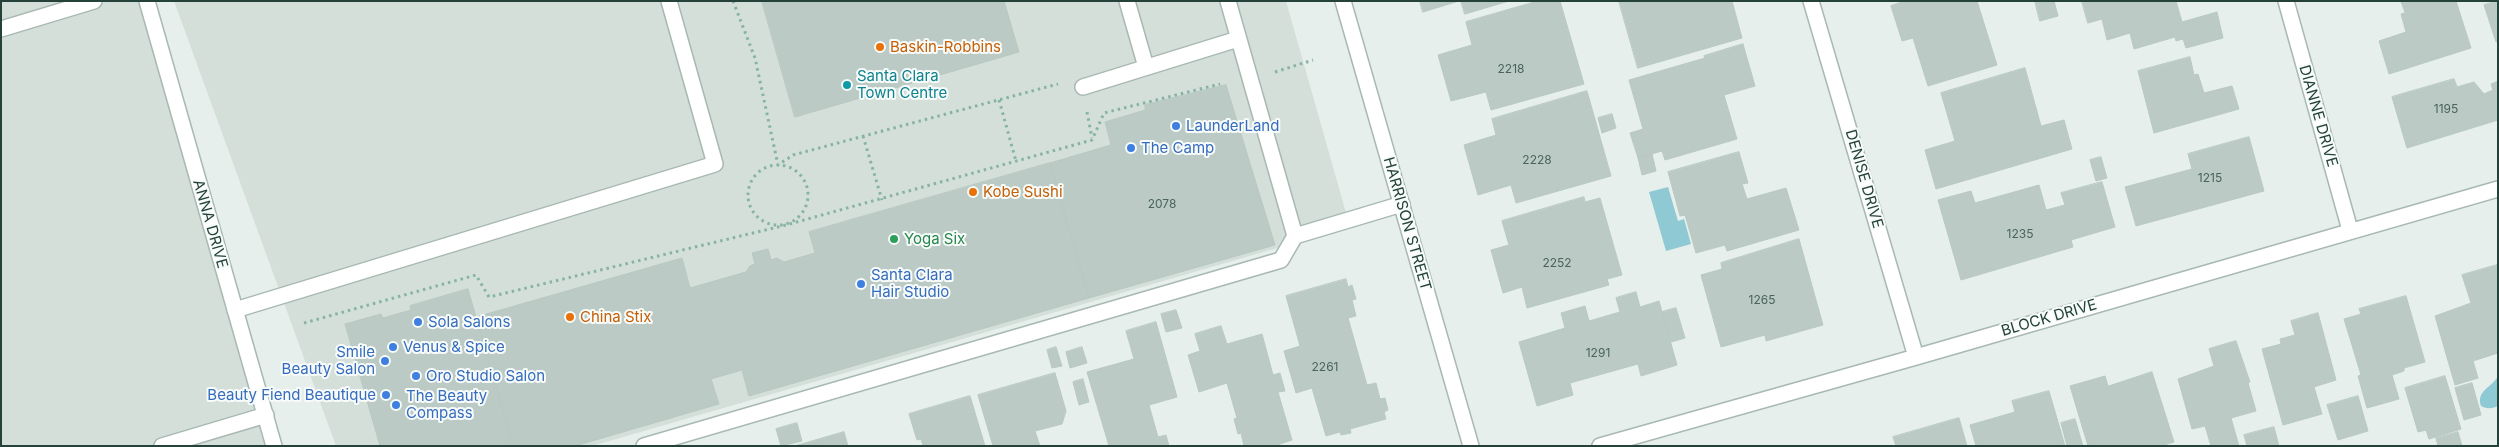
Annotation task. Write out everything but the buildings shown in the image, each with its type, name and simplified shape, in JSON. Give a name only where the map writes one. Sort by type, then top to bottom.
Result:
[{"type":"street","points":[[1,29],[94,1]]},
{"type":"street","name":"ANNA DRIVE","points":[[147,1],[274,446]]},
{"type":"street","points":[[235,310],[715,164],[669,1]]},
{"type":"street","points":[[1127,1],[1146,67]]},
{"type":"street","points":[[1228,1],[1296,236]]},
{"type":"street","name":"HARRISON STREET","points":[[1343,1],[1472,446]]},
{"type":"street","name":"DENISE DRIVE","points":[[1812,1],[1916,358]]},
{"type":"street","name":"DIANNE DRIVE","points":[[2286,1],[2350,230]]},
{"type":"street","points":[[1083,87],[1238,39]]},
{"type":"street","name":"BLOCK DRIVE","points":[[1600,446],[1916,358],[2350,230],[2498,189]]},
{"type":"street","points":[[644,446],[1281,260],[1296,236],[1402,204]]},
{"type":"street","points":[[162,446],[266,415]]},
{"type":"path","points":[[733,1],[755,58],[778,165]]},
{"type":"path","points":[[1272,73],[1313,60]]},
{"type":"path","points":[[778,165],[796,171],[808,186],[807,206],[802,214],[786,225],[771,225],[757,218],[748,200],[748,189],[759,172],[778,165],[793,155],[1063,83],[1083,87]]},
{"type":"path","points":[[304,323],[476,275],[488,297],[882,200],[1092,140],[1104,113],[1220,84]]},
{"type":"path","points":[[999,100],[1016,161]]},
{"type":"path","points":[[863,136],[882,200]]},
{"type":"shaded area","points":[[1,1],[147,1],[274,446],[1,446]]},
{"type":"shaded area","name":"Santa Clara Town Centre","points":[[174,1],[1286,1],[1350,227],[592,446],[336,446]]},
{"type":"water","points":[[1668,187],[1678,221],[1684,219],[1691,244],[1666,251],[1649,192]]},
{"type":"water","points":[[2498,376],[2498,406],[2485,408],[2481,406],[2481,396]]},
{"type":"place","name":"Baskin-Robbins","points":[[880,47]]},
{"type":"place","name":"Santa Clara Town Centre","points":[[847,85]]},
{"type":"place","name":"LaunderLand","points":[[1176,126]]},
{"type":"place","name":"The Camp","points":[[1131,148]]},
{"type":"place","name":"Kobe Sushi","points":[[973,192]]},
{"type":"place","name":"Yoga Six","points":[[894,239]]},
{"type":"place","name":"Santa Clara Hair Studio","points":[[861,284]]},
{"type":"place","name":"China Stix","points":[[570,317]]},
{"type":"place","name":"Sola Salons","points":[[418,322]]},
{"type":"place","name":"Venus & Spice","points":[[393,347]]},
{"type":"place","name":"Smile Beauty Salon","points":[[385,361]]},
{"type":"place","name":"Oro Studio Salon","points":[[416,376]]},
{"type":"place","name":"Beauty Fiend Beautique","points":[[386,395]]},
{"type":"place","name":"The Beauty Compass","points":[[396,405]]}]
